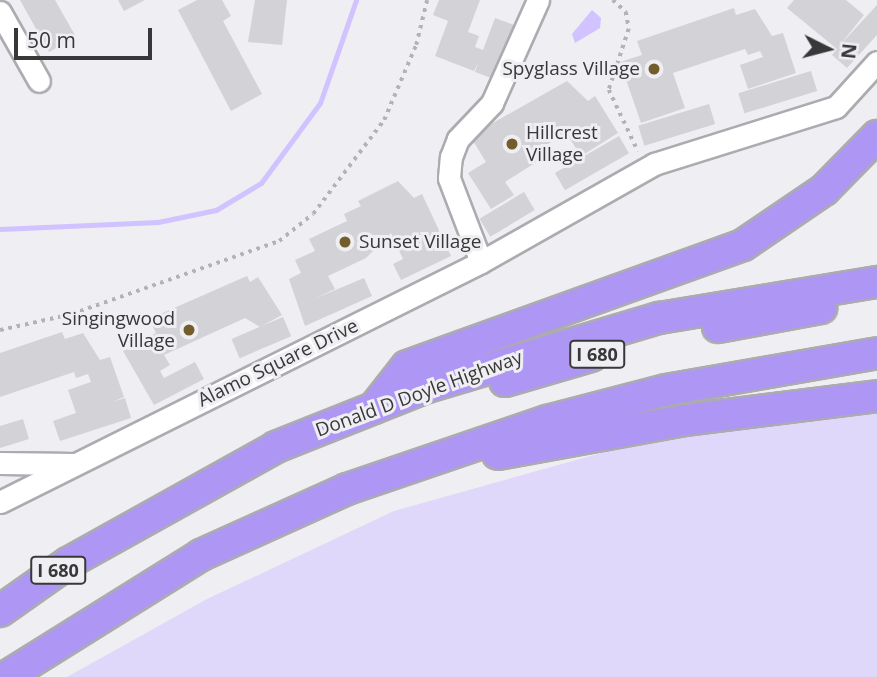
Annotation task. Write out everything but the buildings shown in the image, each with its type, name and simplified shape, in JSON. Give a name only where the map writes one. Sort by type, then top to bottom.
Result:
[{"type":"highway","points":[[373,409],[407,366],[743,245],[824,190],[877,136]]},
{"type":"highway","name":"Donald D Doyle Highway","points":[[0,611],[78,558],[276,447],[373,409],[541,349],[659,318],[877,282]]},
{"type":"highway","name":"I 680","points":[[323,428],[377,426],[637,343],[877,301]]},
{"type":"highway","points":[[6,677],[201,555],[348,489],[428,464],[547,421],[666,390],[877,353]]},
{"type":"highway","points":[[428,464],[685,420],[877,396]]},
{"type":"street","points":[[481,262],[449,178],[451,157],[502,84],[537,0]]},
{"type":"street","points":[[0,12],[9,49],[39,81]]},
{"type":"street","name":"Alamo Square Drive","points":[[0,502],[481,262],[646,168],[836,107],[877,62]]},
{"type":"street","name":"Alamo Square Drive","points":[[0,463],[75,464]]},
{"type":"path","points":[[0,330],[72,314],[279,241],[313,214],[384,120],[416,45],[427,0]]},
{"type":"path","points":[[613,0],[626,12],[629,29],[609,90],[646,168]]},
{"type":"shaded area","points":[[592,10],[601,18],[600,28],[575,43],[572,34]]},
{"type":"shaded area","points":[[877,409],[877,677],[67,677],[207,599],[394,511],[630,445]]},
{"type":"waterway","points":[[0,229],[158,222],[216,210],[261,183],[320,103],[356,0]]},
{"type":"place","name":"Spyglass Village","points":[[654,69]]},
{"type":"place","name":"Hillcrest Village","points":[[512,144]]},
{"type":"place","name":"Sunset Village","points":[[345,242]]},
{"type":"place","name":"Singingwood Village","points":[[189,330]]}]
